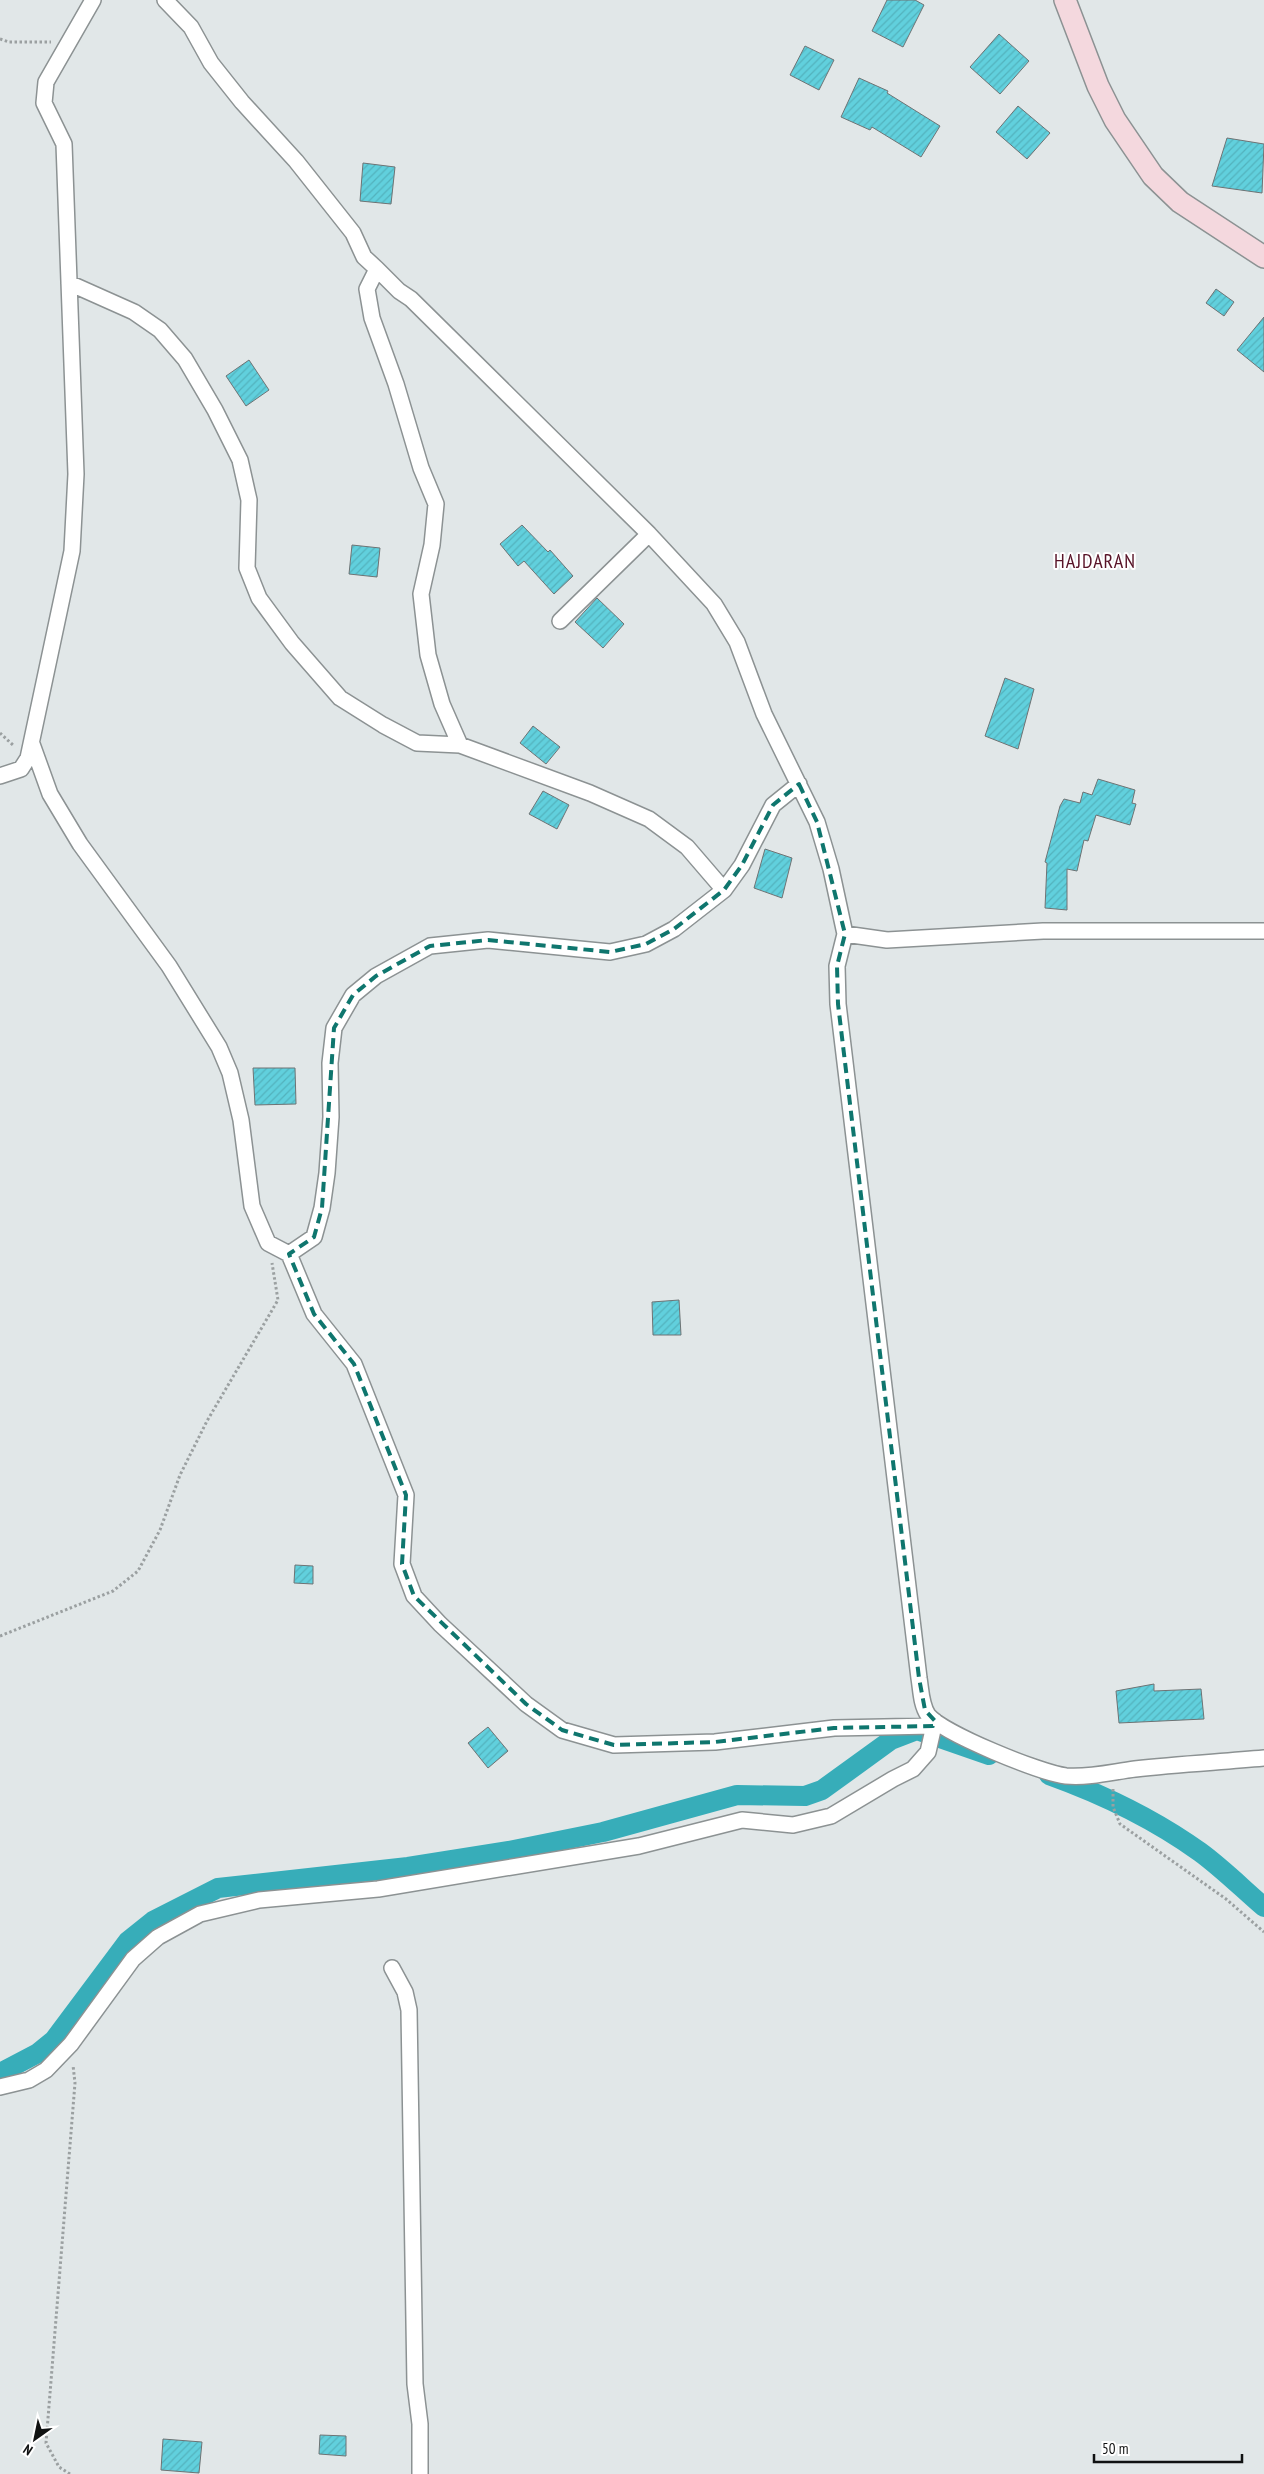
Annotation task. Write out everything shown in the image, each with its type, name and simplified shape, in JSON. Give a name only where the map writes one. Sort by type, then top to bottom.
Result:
[{"type":"main road","points":[[1065,0],[1098,86],[1115,120],[1153,176],[1180,202],[1264,257]]},
{"type":"street","points":[[0,776],[21,768],[28,758],[52,634],[72,551],[76,474],[64,144],[44,103],[46,82],[93,0]]},
{"type":"street","points":[[0,2087],[29,2080],[46,2070],[71,2044],[133,1958],[158,1937],[200,1914],[259,1900],[378,1889],[639,1846],[742,1820],[793,1825],[831,1816],[893,1779],[914,1769],[928,1752],[933,1727],[925,1710],[919,1678],[838,1004],[837,966],[845,934],[831,869],[816,822],[764,714],[737,642],[714,604],[649,534],[411,299],[398,291],[364,256],[353,234],[296,161],[242,102],[211,63],[191,27],[165,0]]},
{"type":"street","points":[[377,269],[367,290],[372,318],[396,384],[421,468],[436,504],[432,545],[420,594],[428,655],[442,704],[460,745]]},
{"type":"street","points":[[69,283],[134,312],[160,330],[185,359],[215,410],[240,460],[249,500],[248,568],[259,598],[292,643],[340,698],[383,725],[417,743],[460,745],[590,793],[649,819],[687,847],[724,890]]},
{"type":"street","points":[[560,621],[649,534]]},
{"type":"street","points":[[32,744],[50,794],[80,844],[169,966],[219,1047],[230,1073],[241,1120],[252,1206],[268,1243],[289,1254],[314,1314],[354,1364],[406,1495],[402,1564],[414,1596],[440,1624],[526,1704],[562,1730],[614,1745],[715,1742],[834,1728],[933,1727],[1040,1769],[1066,1776],[1089,1776],[1136,1769],[1264,1758]]},
{"type":"street","points":[[289,1254],[314,1237],[322,1208],[331,1117],[330,1063],[334,1028],[353,995],[370,980],[430,946],[488,940],[610,952],[646,944],[674,929],[724,890],[742,865],[773,805],[799,784]]},
{"type":"street","points":[[845,934],[888,940],[1043,931],[1264,931]]},
{"type":"street","points":[[392,1968],[405,1992],[409,2010],[415,2357],[420,2474]]},
{"type":"path","points":[[0,39],[38,43],[69,40]]},
{"type":"path","points":[[0,1636],[113,1591],[138,1571],[160,1530],[180,1475],[207,1421],[278,1300],[268,1243]]},
{"type":"path","points":[[1113,1792],[1113,1807],[1120,1824],[1226,1899],[1264,1932]]},
{"type":"path","points":[[70,2474],[59,2467],[46,2443],[75,2083],[71,2044]]},
{"type":"highlighted area","points":[[799,784],[817,822],[845,934],[837,966],[838,1004],[919,1678],[925,1710],[935,1721],[933,1726],[834,1728],[715,1742],[614,1745],[562,1730],[526,1704],[414,1596],[402,1564],[406,1495],[354,1364],[314,1314],[289,1254],[314,1237],[322,1208],[334,1028],[353,995],[376,976],[430,946],[488,940],[610,952],[646,944],[674,929],[724,890],[742,865],[773,805]]},
{"type":"building","points":[[887,0],[915,0],[924,5],[903,47],[872,31]]},
{"type":"building","points":[[999,34],[1029,61],[1000,94],[970,67]]},
{"type":"building","points":[[805,46],[834,60],[819,90],[790,75]]},
{"type":"building","points":[[859,78],[888,91],[887,93],[940,126],[921,157],[872,127],[870,130],[841,117]]},
{"type":"building","points":[[1018,106],[1050,133],[1027,159],[996,132]]},
{"type":"building","points":[[1227,138],[1264,144],[1262,193],[1212,186]]},
{"type":"building","points":[[363,163],[395,167],[391,204],[360,201]]},
{"type":"building","points":[[1216,289],[1234,302],[1224,316],[1206,303]]},
{"type":"building","points":[[1264,317],[1264,372],[1237,350]]},
{"type":"building","points":[[249,360],[269,390],[246,406],[226,376]]},
{"type":"building","points":[[522,525],[548,552],[550,550],[573,576],[554,594],[524,561],[518,566],[500,544]]},
{"type":"building","points":[[352,545],[380,548],[377,577],[349,574]]},
{"type":"building","points":[[597,598],[624,624],[603,648],[575,622]]},
{"type":"building","points":[[1005,678],[1034,689],[1018,749],[985,736]]},
{"type":"building","points":[[533,726],[560,747],[546,764],[520,743]]},
{"type":"building","points":[[1098,779],[1135,790],[1132,803],[1136,804],[1130,825],[1096,815],[1088,841],[1084,840],[1077,871],[1067,869],[1067,910],[1045,908],[1047,863],[1045,862],[1060,806],[1064,799],[1080,803],[1083,792],[1092,795]]},
{"type":"building","points":[[543,791],[569,805],[557,829],[529,814]]},
{"type":"building","points":[[765,849],[792,858],[782,898],[754,888]]},
{"type":"building","points":[[253,1068],[295,1068],[296,1104],[255,1105]]},
{"type":"building","points":[[679,1300],[681,1335],[653,1335],[652,1302]]},
{"type":"building","points":[[295,1565],[313,1566],[313,1584],[294,1583]]},
{"type":"building","points":[[1154,1684],[1154,1691],[1201,1689],[1204,1719],[1119,1723],[1116,1691]]},
{"type":"building","points":[[488,1727],[508,1751],[488,1768],[468,1743]]},
{"type":"building","points":[[320,2435],[346,2436],[346,2456],[319,2454]]},
{"type":"building","points":[[163,2439],[202,2442],[199,2473],[161,2470]]},
{"type":"waterway","points":[[0,2073],[38,2053],[54,2040],[128,1941],[153,1921],[218,1888],[408,1867],[509,1851],[603,1832],[737,1795],[805,1796],[822,1790],[891,1740],[917,1730],[989,1755]]},
{"type":"waterway","points":[[1049,1775],[1108,1799],[1146,1818],[1182,1840],[1208,1858],[1264,1907]]},
{"type":"district","name":"HAJDARAN","points":[[1095,561]]}]
